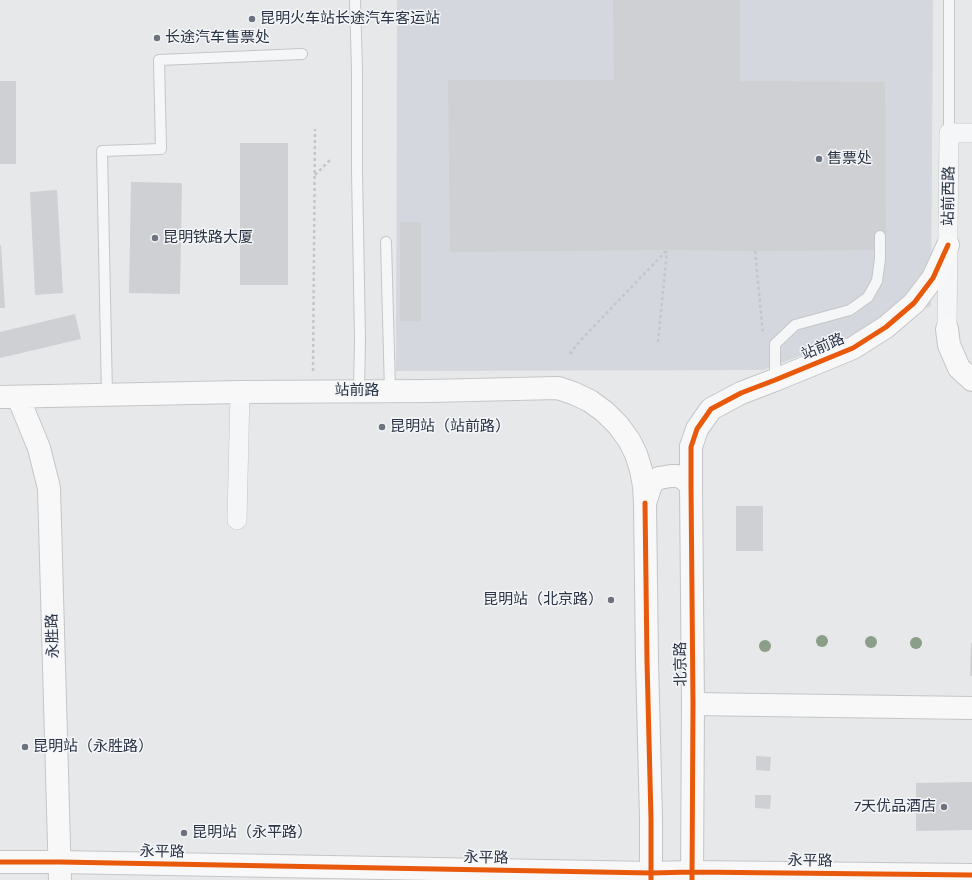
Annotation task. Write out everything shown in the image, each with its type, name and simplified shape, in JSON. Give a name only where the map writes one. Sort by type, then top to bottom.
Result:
[{"type":"street","points":[[949,133],[972,133]]},
{"type":"street","name":"站前西路","points":[[947,329],[949,133]]},
{"type":"street","name":"站前路","points":[[691,448],[697,429],[711,409],[741,393],[853,348],[886,327],[914,303],[933,278],[948,245]]},
{"type":"street","points":[[947,329],[949,345],[959,368],[972,380]]},
{"type":"street","name":"站前路","points":[[9,397],[240,392],[429,391],[558,388],[590,401],[605,412],[618,425],[629,440],[636,454],[644,486],[645,503]]},
{"type":"street","points":[[237,520],[240,392]]},
{"type":"street","name":"永胜路","points":[[9,397],[39,448],[49,488],[60,871]]},
{"type":"street","name":"北京路","points":[[691,448],[693,704],[692,876]]},
{"type":"street","points":[[648,878],[651,819],[645,503],[651,485],[659,478],[677,476],[683,478],[691,486]]},
{"type":"street","points":[[693,704],[972,708]]},
{"type":"street","name":"永平路","points":[[0,862],[60,871],[648,878],[692,876],[972,875]]},
{"type":"lane","points":[[355,0],[360,340],[359,391]]},
{"type":"lane","points":[[949,0],[949,133]]},
{"type":"lane","points":[[107,395],[102,151],[160,149],[159,60],[302,54]]},
{"type":"lane","points":[[775,380],[775,344],[795,324],[850,310],[868,297],[877,281],[880,259],[880,236]]},
{"type":"lane","points":[[386,242],[390,391]]},
{"type":"path","points":[[313,392],[315,129]]},
{"type":"path","points":[[315,175],[331,159]]},
{"type":"path","points":[[570,354],[579,342],[667,250],[658,342]]},
{"type":"path","points":[[755,251],[763,334]]},
{"type":"shaded area","points":[[397,0],[933,0],[931,306],[763,370],[396,371]]},
{"type":"building","points":[[613,0],[740,0],[740,81],[885,82],[886,250],[450,252],[448,80],[614,80]]},
{"type":"building","points":[[0,81],[16,81],[16,164],[0,164]]},
{"type":"building","points":[[240,143],[288,143],[288,285],[240,285]]},
{"type":"building","name":"昆明铁路大厦","points":[[131,182],[182,183],[180,294],[129,293]]},
{"type":"building","points":[[57,190],[63,293],[35,295],[30,192]]},
{"type":"building","points":[[400,222],[421,222],[421,321],[400,321]]},
{"type":"building","points":[[1,245],[5,308],[0,308]]},
{"type":"building","points":[[75,314],[81,339],[0,358],[0,332]]},
{"type":"building","points":[[736,506],[763,506],[763,551],[736,551]]},
{"type":"building","points":[[971,643],[972,676],[970,676]]},
{"type":"building","points":[[756,756],[771,757],[770,771],[756,770]]},
{"type":"building","name":"7天优品酒店","points":[[972,782],[972,830],[916,831],[916,783]]},
{"type":"building","points":[[755,795],[771,795],[770,809],[755,808]]},
{"type":"cycle path","points":[[692,880],[693,704],[691,447],[697,429],[711,409],[741,393],[853,348],[886,327],[914,303],[933,278],[948,245]]},
{"type":"cycle path","points":[[645,503],[651,880]]},
{"type":"cycle path","points":[[0,862],[651,873],[692,872],[972,875]]},
{"type":"place","name":"昆明火车站长途汽车客运站","points":[[252,19]]},
{"type":"place","name":"长途汽车售票处","points":[[157,38]]},
{"type":"place","name":"售票处","points":[[819,159]]},
{"type":"place","name":"昆明铁路大厦","points":[[155,238]]},
{"type":"place","name":"昆明站（站前路）","points":[[382,427]]},
{"type":"place","name":"昆明站（北京路）","points":[[611,600]]},
{"type":"place","name":"昆明站（永胜路）","points":[[25,747]]},
{"type":"place","name":"7天优品酒店","points":[[944,807]]},
{"type":"place","name":"昆明站（永平路）","points":[[184,833]]}]
